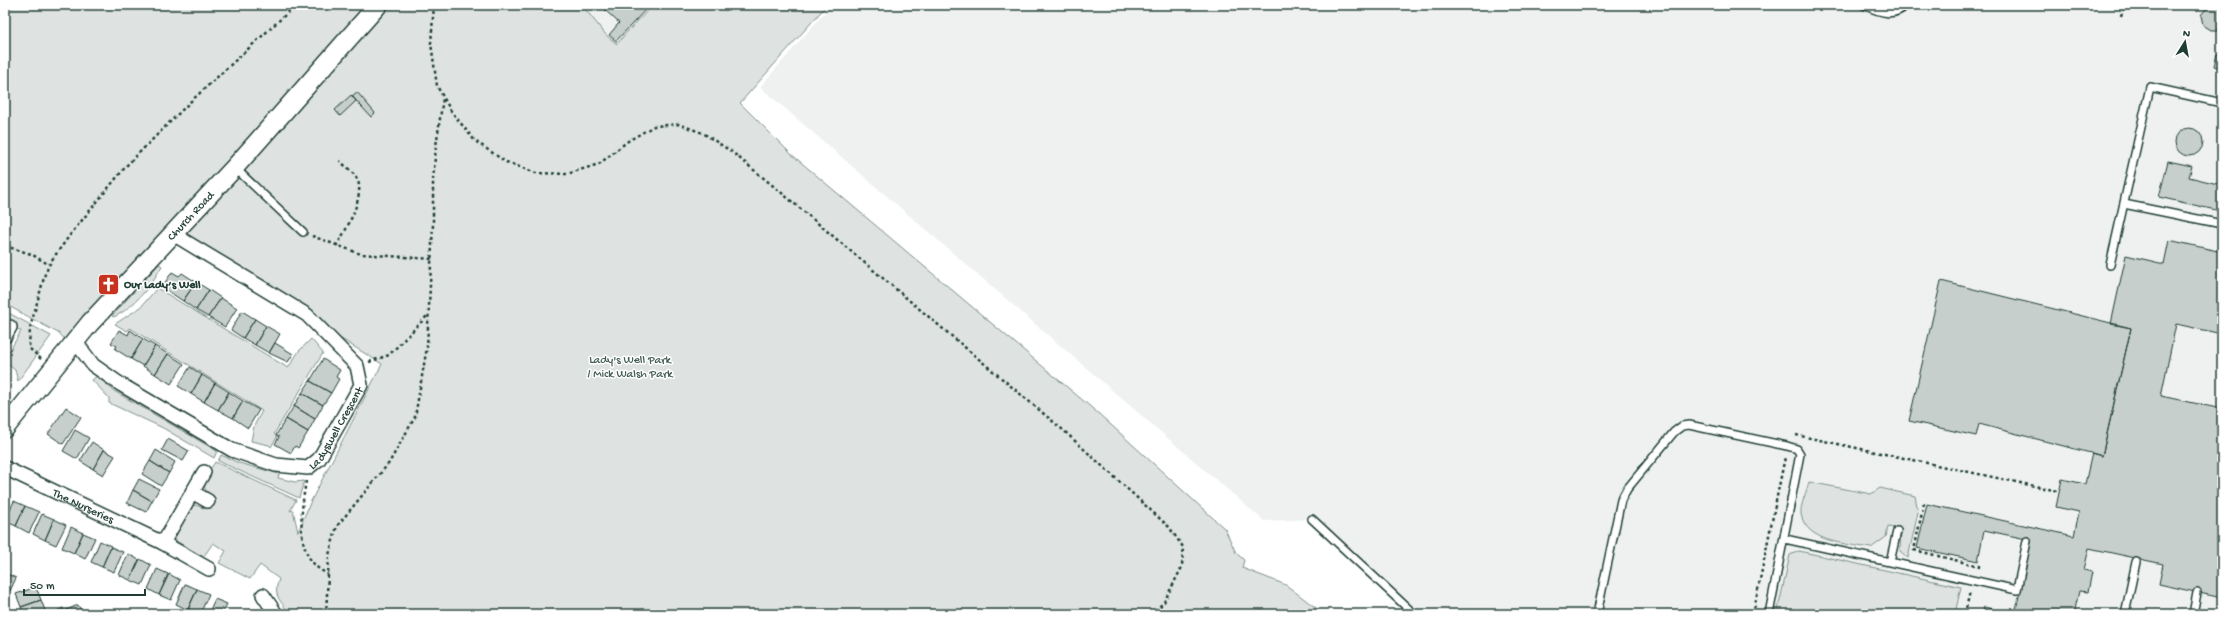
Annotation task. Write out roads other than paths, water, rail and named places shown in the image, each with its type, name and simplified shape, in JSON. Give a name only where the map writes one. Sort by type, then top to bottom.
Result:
[{"type":"street","name":"Church Road","points":[[5,428],[75,341],[235,167],[378,5]]},
{"type":"street","name":"Ladyswell Crescent","points":[[75,341],[93,364],[120,384],[232,450],[276,465],[308,468],[319,459],[361,385],[357,366],[307,315],[173,234]]},
{"type":"street","name":"The Nurseries","points":[[5,468],[163,543],[209,569]]},
{"type":"street","points":[[163,543],[204,472]]},
{"type":"street","points":[[192,492],[208,501]]},
{"type":"street","points":[[263,595],[276,614]]},
{"type":"lane","points":[[1864,5],[1891,13],[1901,10],[1906,5]]},
{"type":"lane","points":[[2110,265],[2150,87],[2222,103]]},
{"type":"lane","points":[[235,167],[303,232]]},
{"type":"lane","points":[[2124,204],[2222,224]]},
{"type":"lane","points":[[1597,614],[1621,500],[1627,489],[1674,432],[1682,426],[1690,425],[1787,446],[1797,449],[1800,454],[1785,539],[1769,614]]},
{"type":"lane","points":[[1312,519],[1414,614]]},
{"type":"lane","points":[[1890,562],[1897,531]]},
{"type":"lane","points":[[1785,539],[2017,590],[2027,541]]},
{"type":"lane","points":[[2125,614],[2136,562]]},
{"type":"lane","points":[[2193,614],[2197,593]]},
{"type":"place","name":"Our Lady’s Well","points":[[109,284]]},
{"type":"park label","name":"Lady's Well Park / Mick Walsh Park","points":[[630,366]]}]
